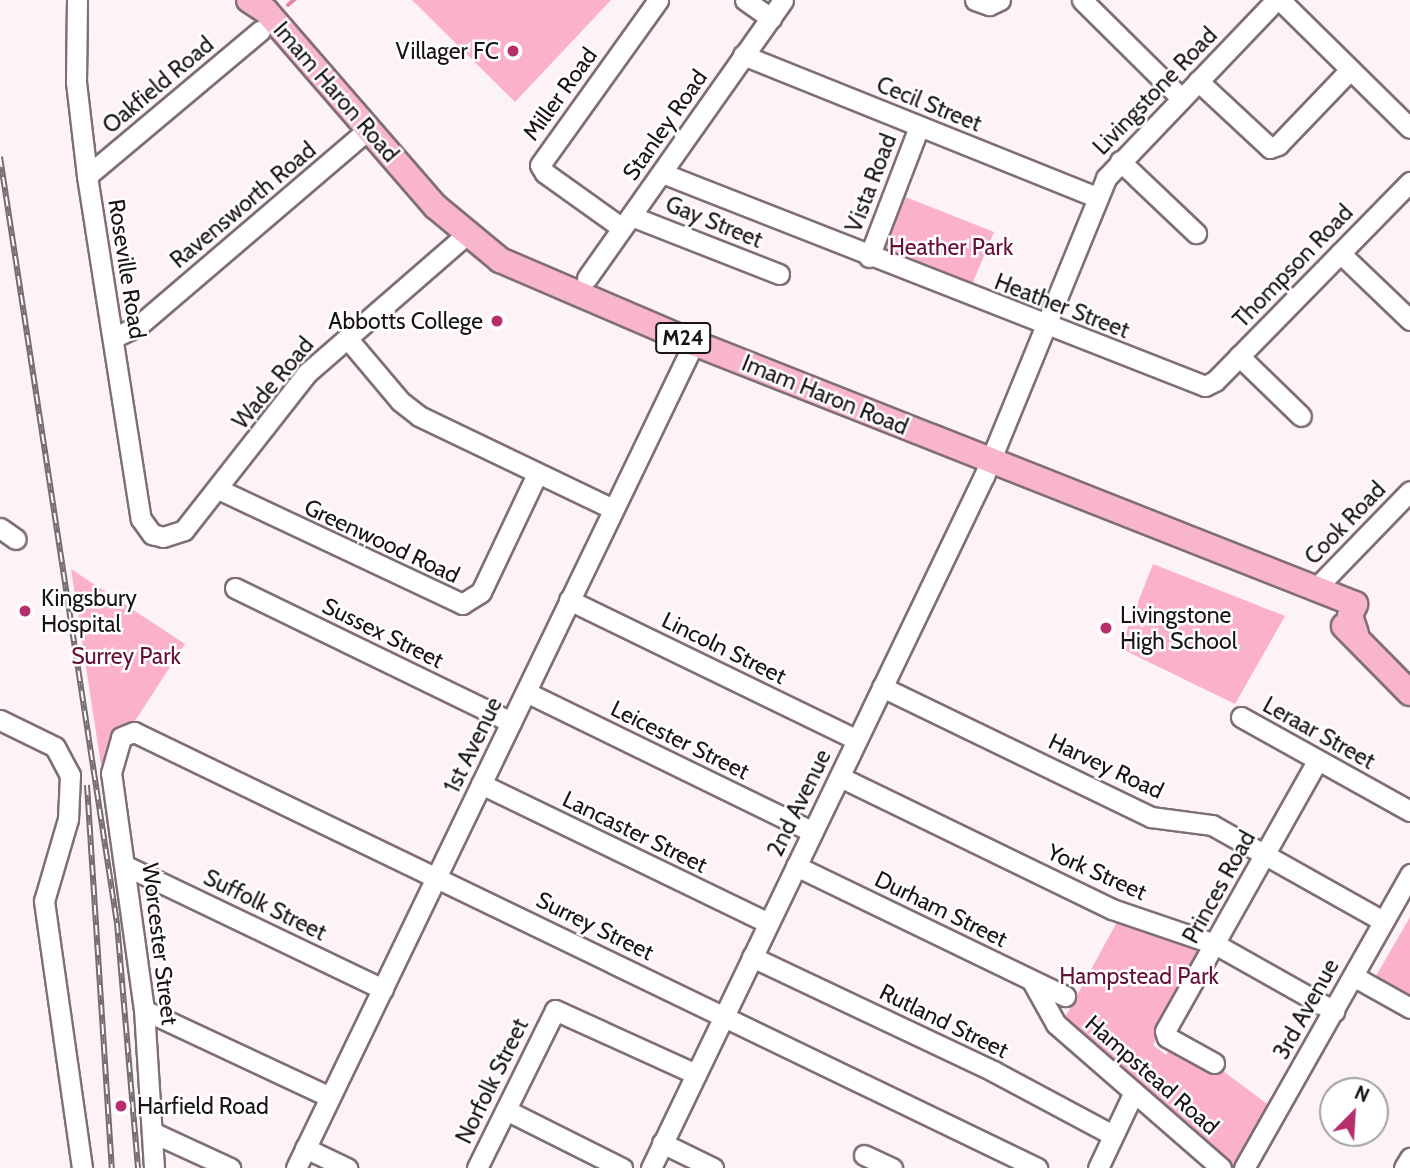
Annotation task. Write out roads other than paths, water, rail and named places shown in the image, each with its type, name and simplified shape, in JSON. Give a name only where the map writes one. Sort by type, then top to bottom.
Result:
[{"type":"main road","name":"Imam Haron Road","points":[[260,10],[436,207],[466,235],[530,276],[1354,604],[1351,620],[1356,633]]},
{"type":"main road","points":[[1322,592],[1337,618],[1356,633],[1410,693]]},
{"type":"street","name":"Roseville Road","points":[[77,0],[76,82],[88,176],[142,524],[157,537]]},
{"type":"street","name":"Miller Road","points":[[627,222],[545,173],[540,165],[658,0]]},
{"type":"street","points":[[745,0],[771,19]]},
{"type":"street","name":"Stanley Road","points":[[587,278],[783,0]]},
{"type":"street","points":[[975,0],[989,5],[1000,0]]},
{"type":"street","points":[[1082,0],[1181,98]]},
{"type":"street","points":[[1278,0],[1410,128]]},
{"type":"street","name":"Livingstone Road","points":[[990,460],[1097,197],[1120,161],[1278,0]]},
{"type":"street","name":"Oakfield Road","points":[[88,176],[260,10]]},
{"type":"street","name":"Cecil Street","points":[[743,55],[1097,197]]},
{"type":"street","points":[[1198,81],[1270,148],[1279,145],[1350,70]]},
{"type":"street","name":"Vista Road","points":[[869,257],[919,127]]},
{"type":"street","name":"Ravensworth Road","points":[[113,338],[138,326],[369,130]]},
{"type":"street","points":[[1120,161],[1196,233]]},
{"type":"street","name":"Heather Street","points":[[662,173],[1192,383],[1212,384]]},
{"type":"street","name":"Thompson Road","points":[[1212,384],[1410,182]]},
{"type":"street","name":"Gay Street","points":[[627,222],[779,274]]},
{"type":"street","name":"Wade Road","points":[[157,537],[180,533],[218,489],[307,373],[466,235]]},
{"type":"street","points":[[1340,253],[1410,320]]},
{"type":"street","points":[[347,338],[408,409],[613,509]]},
{"type":"street","name":"1st Avenue","points":[[296,1168],[694,343]]},
{"type":"street","points":[[1239,356],[1301,416]]},
{"type":"street","name":"2nd Avenue","points":[[650,1168],[990,460]]},
{"type":"street","name":"Greenwood Road","points":[[218,489],[462,604],[481,592],[537,474]]},
{"type":"street","name":"Cook Road","points":[[1322,592],[1410,491]]},
{"type":"street","points":[[0,527],[16,539]]},
{"type":"street","name":"Sussex Street","points":[[235,587],[511,722]]},
{"type":"street","name":"Lincoln Street","points":[[569,600],[857,740]]},
{"type":"street","name":"Harvey Road","points":[[882,687],[1151,817],[1204,821],[1383,921]]},
{"type":"street","name":"Leicester Street","points":[[526,692],[813,832]]},
{"type":"street","name":"Leraar Street","points":[[1241,717],[1410,811]]},
{"type":"street","points":[[0,720],[55,747],[70,775],[68,820],[44,901],[82,1168]]},
{"type":"street","name":"Worcester Street","points":[[129,733],[121,737],[111,765],[144,1010],[154,1133],[154,1168]]},
{"type":"street","name":"Surrey Street","points":[[129,733],[147,736],[1037,1168]]},
{"type":"street","name":"Princes Road","points":[[1214,1063],[1167,1037],[1165,1031],[1317,761]]},
{"type":"street","name":"York Street","points":[[840,777],[1112,909],[1215,944],[1334,1011]]},
{"type":"street","name":"Lancaster Street","points":[[481,784],[768,923]]},
{"type":"street","name":"Suffolk Street","points":[[126,866],[383,989]]},
{"type":"street","name":"Durham Street","points":[[796,866],[1065,996]]},
{"type":"street","name":"3rd Avenue","points":[[1244,1168],[1410,874]]},
{"type":"street","name":"Rutland Street","points":[[752,957],[993,1071],[1113,1135]]},
{"type":"street","points":[[1353,976],[1410,1008]]},
{"type":"street","name":"Hampstead Road","points":[[1032,981],[1052,1020],[1221,1168]]},
{"type":"street","points":[[144,1010],[330,1097]]},
{"type":"street","name":"Norfolk Street","points":[[478,1168],[551,1015],[559,1010],[696,1074]]},
{"type":"street","points":[[1098,1168],[1134,1092]]},
{"type":"street","points":[[506,1110],[622,1168]]},
{"type":"street","points":[[154,1133],[230,1168]]},
{"type":"street","points":[[662,1143],[713,1168]]},
{"type":"street","points":[[305,1148],[347,1168]]},
{"type":"street","points":[[864,1155],[892,1168]]},
{"type":"street","points":[[1404,1168],[1410,1158]]},
{"type":"waterway","points":[[288,5],[294,0]]},
{"type":"railway","points":[[0,157],[117,923],[138,1168]]},
{"type":"railway","points":[[87,785],[112,1168]]},
{"type":"place","name":"Villager FC","points":[[513,51]]},
{"type":"place","name":"Abbotts College","points":[[497,321]]},
{"type":"place","name":"Kingsbury Hospital","points":[[25,611]]},
{"type":"place","name":"Livingstone High School","points":[[1106,628]]},
{"type":"place","name":"Harfield Road","points":[[121,1106]]},
{"type":"park label","name":"Heather Park","points":[[951,247]]},
{"type":"park label","name":"Surrey Park","points":[[126,656]]},
{"type":"park label","name":"Hampstead Park","points":[[1139,976]]}]
